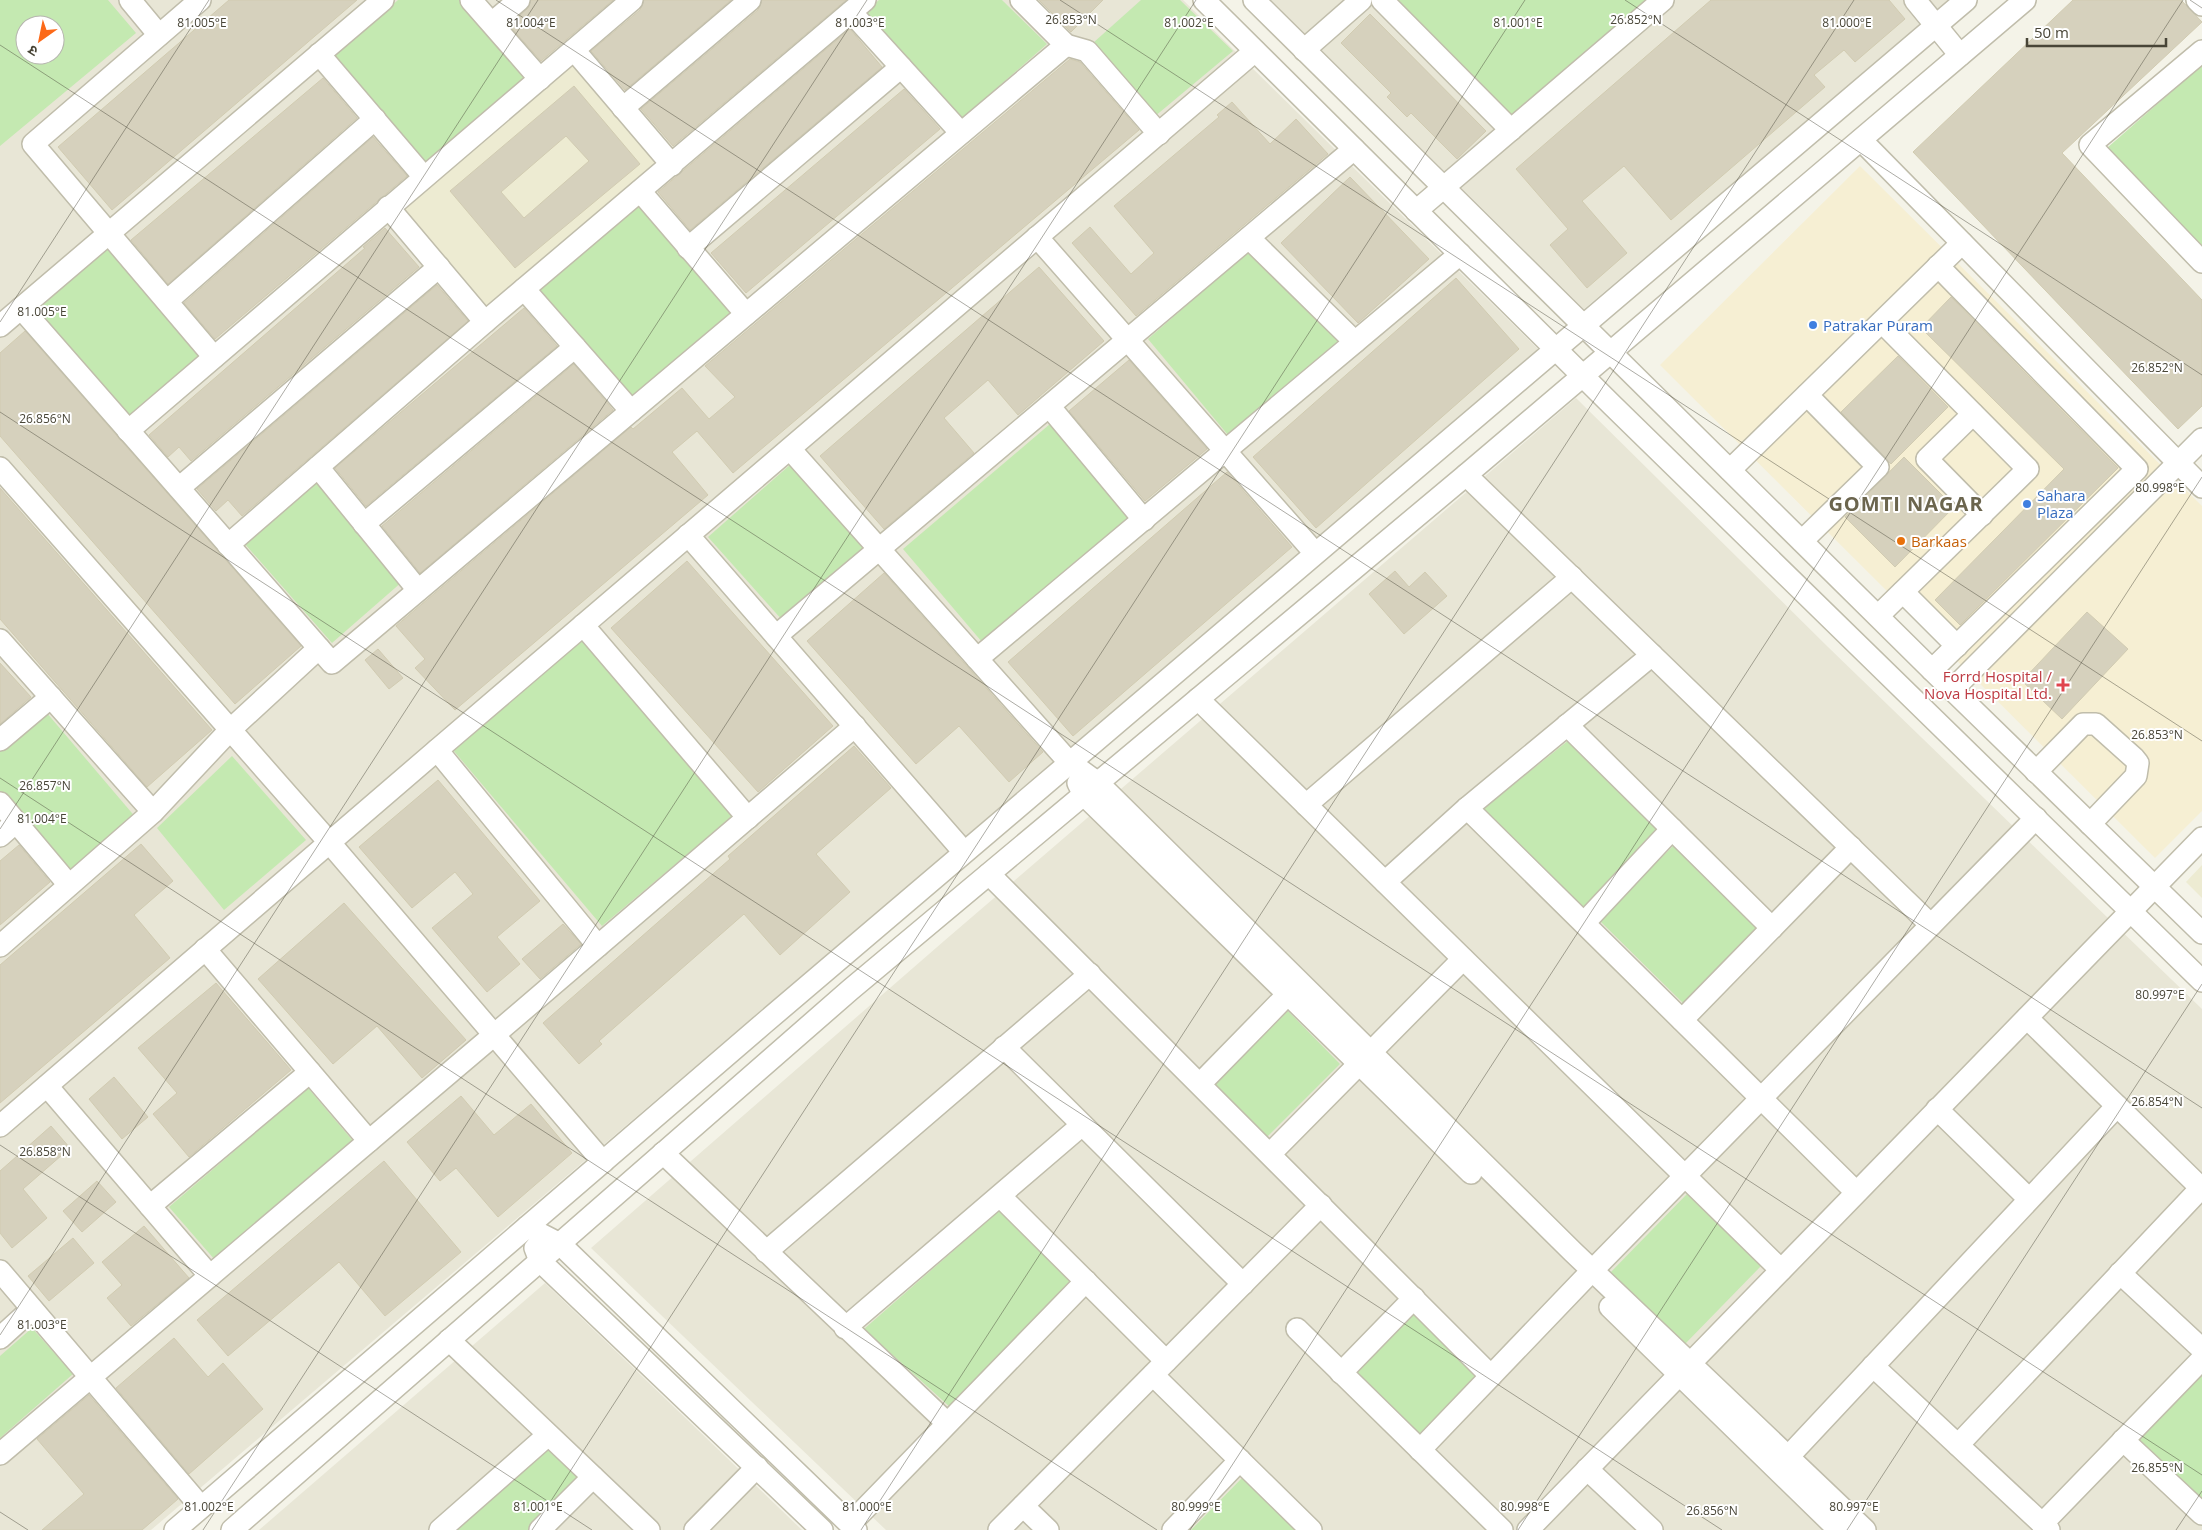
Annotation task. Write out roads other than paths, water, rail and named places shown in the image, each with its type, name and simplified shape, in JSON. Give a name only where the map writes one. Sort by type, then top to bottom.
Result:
[{"type":"street","points":[[130,0],[159,35]]},
{"type":"street","points":[[200,0],[32,144],[214,357]]},
{"type":"street","points":[[0,326],[383,0]]},
{"type":"street","points":[[471,0],[540,79]]},
{"type":"street","points":[[492,23],[519,0]]},
{"type":"street","points":[[128,431],[632,0]]},
{"type":"street","points":[[623,108],[750,0]]},
{"type":"street","points":[[1021,0],[1066,45],[1087,51],[1159,134]]},
{"type":"street","points":[[1204,0],[1416,211],[2202,981]]},
{"type":"street","points":[[1254,0],[1932,670],[2202,933]]},
{"type":"street","points":[[1304,50],[1361,0]]},
{"type":"street","points":[[1382,0],[1511,130]]},
{"type":"street","points":[[1416,211],[1662,0]]},
{"type":"street","points":[[1915,0],[1960,55]]},
{"type":"street","points":[[175,1530],[1069,762],[1966,0]]},
{"type":"street","points":[[232,1530],[850,990],[1466,475],[2025,0]]},
{"type":"street","points":[[2197,0],[2202,5]]},
{"type":"street","points":[[228,545],[485,322],[858,6],[901,67],[961,133]]},
{"type":"street","points":[[21,308],[332,663],[1066,45]]},
{"type":"street","points":[[574,50],[672,165]]},
{"type":"street","points":[[2202,51],[2090,145],[2202,262]]},
{"type":"street","points":[[0,1126],[688,535],[1256,52]]},
{"type":"street","points":[[319,54],[424,177]]},
{"type":"street","points":[[688,248],[901,67]]},
{"type":"street","points":[[167,301],[375,119]]},
{"type":"street","points":[[1860,140],[2202,487]]},
{"type":"street","points":[[776,636],[1354,149]]},
{"type":"street","points":[[640,192],[746,314]]},
{"type":"street","points":[[388,207],[485,322]]},
{"type":"street","points":[[1037,237],[1315,553]]},
{"type":"street","points":[[1249,238],[1355,342]]},
{"type":"street","points":[[1730,470],[1962,243]]},
{"type":"street","points":[[977,659],[1460,254]]},
{"type":"street","points":[[1932,670],[2137,469],[1938,266]]},
{"type":"street","points":[[179,488],[439,267]]},
{"type":"street","points":[[524,289],[631,411]]},
{"type":"street","points":[[1878,616],[2028,469],[1882,322]]},
{"type":"street","points":[[364,524],[575,347]]},
{"type":"street","points":[[1802,541],[1878,467],[1807,395]]},
{"type":"street","points":[[1049,406],[1144,520]]},
{"type":"street","points":[[1974,414],[1927,460],[1982,514]]},
{"type":"street","points":[[1952,689],[2202,439]]},
{"type":"street","points":[[790,449],[1091,789],[1288,994],[1364,1057]]},
{"type":"street","points":[[318,467],[418,590]]},
{"type":"street","points":[[0,468],[329,842],[603,1162]]},
{"type":"street","points":[[1466,475],[1931,925]]},
{"type":"street","points":[[688,535],[964,852]]},
{"type":"street","points":[[1306,805],[1572,577]]},
{"type":"street","points":[[1903,592],[1957,646]]},
{"type":"street","points":[[583,625],[748,818]]},
{"type":"street","points":[[0,641],[153,812]]},
{"type":"street","points":[[0,946],[153,812],[230,730],[319,648]]},
{"type":"street","points":[[1385,882],[1467,808],[1652,655]]},
{"type":"street","points":[[0,740],[51,697]]},
{"type":"street","points":[[1198,699],[1781,1270]]},
{"type":"street","points":[[2036,772],[2084,724],[2096,724],[2134,758],[2138,763],[2136,776],[2090,824]]},
{"type":"street","points":[[1567,725],[1772,928]]},
{"type":"street","points":[[0,1454],[855,726]]},
{"type":"street","points":[[437,750],[598,946]]},
{"type":"street","points":[[1091,789],[1684,1369],[1839,1530]]},
{"type":"street","points":[[0,803],[69,885]]},
{"type":"street","points":[[1467,808],[1856,1192]]},
{"type":"street","points":[[1420,1450],[1587,1276],[2036,818]]},
{"type":"street","points":[[0,836],[16,822]]},
{"type":"street","points":[[1584,923],[1672,830]]},
{"type":"street","points":[[1528,1530],[2202,838]]},
{"type":"street","points":[[1682,1020],[1851,847]]},
{"type":"street","points":[[989,874],[1492,1376]]},
{"type":"street","points":[[206,949],[369,1141]]},
{"type":"street","points":[[1270,1154],[1463,959]]},
{"type":"street","points":[[766,1252],[1090,974]]},
{"type":"street","points":[[1200,1084],[1288,994]]},
{"type":"street","points":[[1958,1445],[2202,1188],[2026,1018]]},
{"type":"street","points":[[1004,1047],[1243,1284]]},
{"type":"street","points":[[150,1206],[310,1072]]},
{"type":"street","points":[[47,1086],[210,1276]]},
{"type":"street","points":[[1788,1457],[2117,1106]]},
{"type":"street","points":[[1937,1109],[2029,1199]]},
{"type":"street","points":[[845,1328],[1082,1124]]},
{"type":"street","points":[[663,1153],[947,1423]]},
{"type":"street","points":[[1000,1196],[1086,1281],[1240,1460],[1311,1530]]},
{"type":"street","points":[[998,1530],[1321,1205]]},
{"type":"street","points":[[526,1227],[560,1244],[853,1527],[947,1423],[1086,1281]]},
{"type":"street","points":[[526,1227],[540,1261],[822,1530]]},
{"type":"street","points":[[0,1271],[201,1507]]},
{"type":"street","points":[[2120,1273],[2202,1350]]},
{"type":"street","points":[[1341,1372],[1414,1298]]},
{"type":"street","points":[[0,1338],[32,1309]]},
{"type":"street","points":[[1297,1329],[1502,1530]]},
{"type":"street","points":[[449,1340],[649,1530]]},
{"type":"street","points":[[1873,1366],[2045,1527],[2123,1440],[2202,1359]]},
{"type":"street","points":[[1684,1369],[1788,1457],[1865,1530]]},
{"type":"street","points":[[440,1530],[548,1434]]},
{"type":"street","points":[[2123,1440],[2202,1514]]},
{"type":"street","points":[[1173,1530],[1240,1460]]},
{"type":"street","points":[[695,1530],[757,1468]]},
{"type":"street","points":[[1587,1469],[1652,1530]]},
{"type":"street","points":[[540,1530],[593,1477]]},
{"type":"street","points":[[1023,1506],[1048,1530]]},
{"type":"place","name":"Patrakar Puram","points":[[1813,325]]},
{"type":"place","name":"Sahara Plaza","points":[[2027,504]]},
{"type":"place","name":"Barkaas","points":[[1901,541]]},
{"type":"place","name":"Forrd Hospital / Nova Hospital Ltd.","points":[[2063,685]]},
{"type":"district","name":"GOMTI NAGAR","points":[[1906,503]]}]
